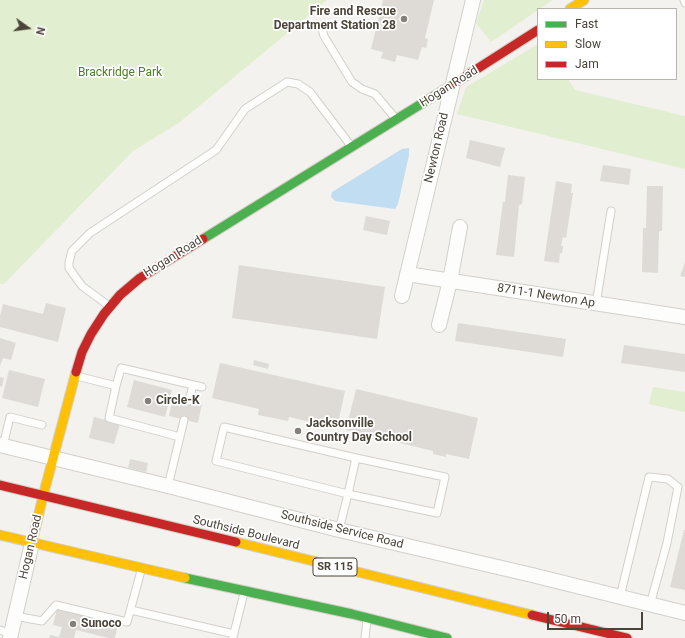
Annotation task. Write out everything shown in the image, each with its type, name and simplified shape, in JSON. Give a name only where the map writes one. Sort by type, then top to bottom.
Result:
[{"type":"main road","points":[[572,8],[584,0]]},
{"type":"main road","name":"Hogan Road","points":[[32,543],[43,496],[82,352],[91,334],[120,295],[140,278],[396,120],[537,31]]},
{"type":"main road","name":"Southside Boulevard","points":[[0,485],[627,638]]},
{"type":"main road","points":[[0,535],[368,618],[441,637]]},
{"type":"street","name":"Newton Road","points":[[402,296],[473,0]]},
{"type":"street","points":[[439,325],[450,281],[460,227]]},
{"type":"street","name":"8711-1 Newton Ap","points":[[407,274],[685,317]]},
{"type":"street","name":"Southside Service Road","points":[[1,446],[168,486],[339,530],[532,575],[685,613]]},
{"type":"street","name":"Hogan Road","points":[[7,634],[15,616],[32,543]]},
{"type":"lane","points":[[321,25],[324,36],[352,82],[362,89],[375,94],[396,120]]},
{"type":"lane","points":[[110,307],[82,286],[69,268],[72,251],[90,233],[216,150],[245,109],[287,82],[298,84],[310,92],[352,146]]},
{"type":"lane","points":[[596,304],[611,210]]},
{"type":"lane","points":[[180,437],[109,418],[121,368],[202,387]]},
{"type":"lane","points":[[75,375],[116,386]]},
{"type":"lane","points":[[189,401],[193,385]]},
{"type":"lane","points":[[1,446],[10,418],[42,425]]},
{"type":"lane","points":[[168,486],[184,420]]},
{"type":"lane","points":[[224,427],[356,458],[445,477],[437,513],[348,494],[216,461],[224,427]]},
{"type":"lane","points":[[339,530],[356,458]]},
{"type":"lane","points":[[620,597],[649,478],[668,479],[678,487],[668,536],[650,605]]},
{"type":"lane","points":[[15,616],[42,621],[56,605],[127,622],[141,568]]},
{"type":"lane","points":[[131,610],[234,636],[244,591]]},
{"type":"lane","points":[[365,638],[368,618]]},
{"type":"green space","name":"Brackridge Park","points":[[0,0],[327,0],[180,122],[133,151],[4,284],[0,284]]},
{"type":"green space","points":[[484,0],[553,0],[541,8],[537,8],[537,11],[491,42],[476,23]]},
{"type":"green space","points":[[537,45],[537,80],[569,80],[575,90],[685,116],[685,169],[457,114],[466,87]]},
{"type":"green space","points":[[653,387],[685,392],[685,412],[649,404]]},
{"type":"water","points":[[409,148],[409,155],[398,204],[395,209],[335,201],[331,197],[332,192],[402,149]]},
{"type":"building","name":"Fire and Rescue Department Station 28","points":[[383,0],[434,0],[425,38],[428,39],[426,48],[422,47],[418,60],[397,55],[395,62],[381,58],[383,52],[371,49]]},
{"type":"building","points":[[470,140],[505,148],[500,167],[466,158]]},
{"type":"building","points":[[603,165],[631,169],[629,185],[600,181]]},
{"type":"building","points":[[508,175],[525,177],[522,204],[519,205],[514,257],[496,255]]},
{"type":"building","points":[[556,181],[572,184],[571,193],[573,193],[566,238],[563,237],[561,246],[563,246],[562,254],[560,253],[559,263],[544,261]]},
{"type":"building","points":[[647,186],[663,186],[662,231],[659,231],[658,273],[642,272],[643,228],[646,228]]},
{"type":"building","points":[[366,216],[390,221],[387,235],[363,230]]},
{"type":"building","points":[[685,262],[685,277],[680,276]]},
{"type":"building","points":[[239,265],[385,287],[377,339],[232,318]]},
{"type":"building","points":[[46,303],[66,308],[58,342],[0,327],[0,316],[3,304],[43,314]]},
{"type":"building","points":[[458,323],[566,339],[563,357],[455,341]]},
{"type":"building","points":[[0,338],[16,343],[11,360],[3,358],[0,366]]},
{"type":"building","points":[[624,345],[685,354],[685,372],[621,363]]},
{"type":"building","points":[[254,360],[269,364],[268,369],[253,365]]},
{"type":"building","points":[[220,363],[345,391],[337,428],[289,417],[288,421],[258,415],[259,409],[212,398]]},
{"type":"building","points":[[9,370],[45,379],[38,407],[2,398]]},
{"type":"building","points":[[0,377],[4,378],[2,387],[0,386]]},
{"type":"building","points":[[134,380],[172,390],[165,417],[127,407]]},
{"type":"building","points":[[356,389],[478,418],[469,459],[446,454],[446,457],[433,454],[433,451],[346,430]]},
{"type":"building","points":[[173,397],[202,404],[198,423],[169,416]]},
{"type":"building","points":[[94,417],[120,424],[114,444],[89,438]]},
{"type":"building","points":[[130,459],[148,463],[146,472],[128,468]]},
{"type":"building","points":[[685,530],[685,590],[670,587]]},
{"type":"building","points":[[57,609],[118,624],[115,638],[108,638],[76,630],[74,638],[49,638],[50,635],[59,637],[62,627],[53,625]]},
{"type":"traffic: fast","points":[[203,239],[455,83]]},
{"type":"traffic: fast","points":[[185,578],[352,614],[447,638]]},
{"type":"traffic: slow","points":[[572,8],[584,0]]},
{"type":"traffic: slow","points":[[32,543],[76,372]]},
{"type":"traffic: slow","points":[[0,535],[185,578]]},
{"type":"traffic: slow","points":[[236,542],[532,615]]},
{"type":"traffic: jam","points":[[455,83],[537,31]]},
{"type":"traffic: jam","points":[[76,372],[82,352],[91,334],[104,314],[120,295],[140,278],[203,239]]},
{"type":"traffic: jam","points":[[0,485],[236,542]]},
{"type":"traffic: jam","points":[[532,615],[627,638]]},
{"type":"place","name":"Fire and Rescue Department Station 28","points":[[404,19]]},
{"type":"place","name":"Circle-K","points":[[148,401]]},
{"type":"place","name":"Jacksonville Country Day School","points":[[298,431]]},
{"type":"place","name":"Sunoco","points":[[73,624]]}]
